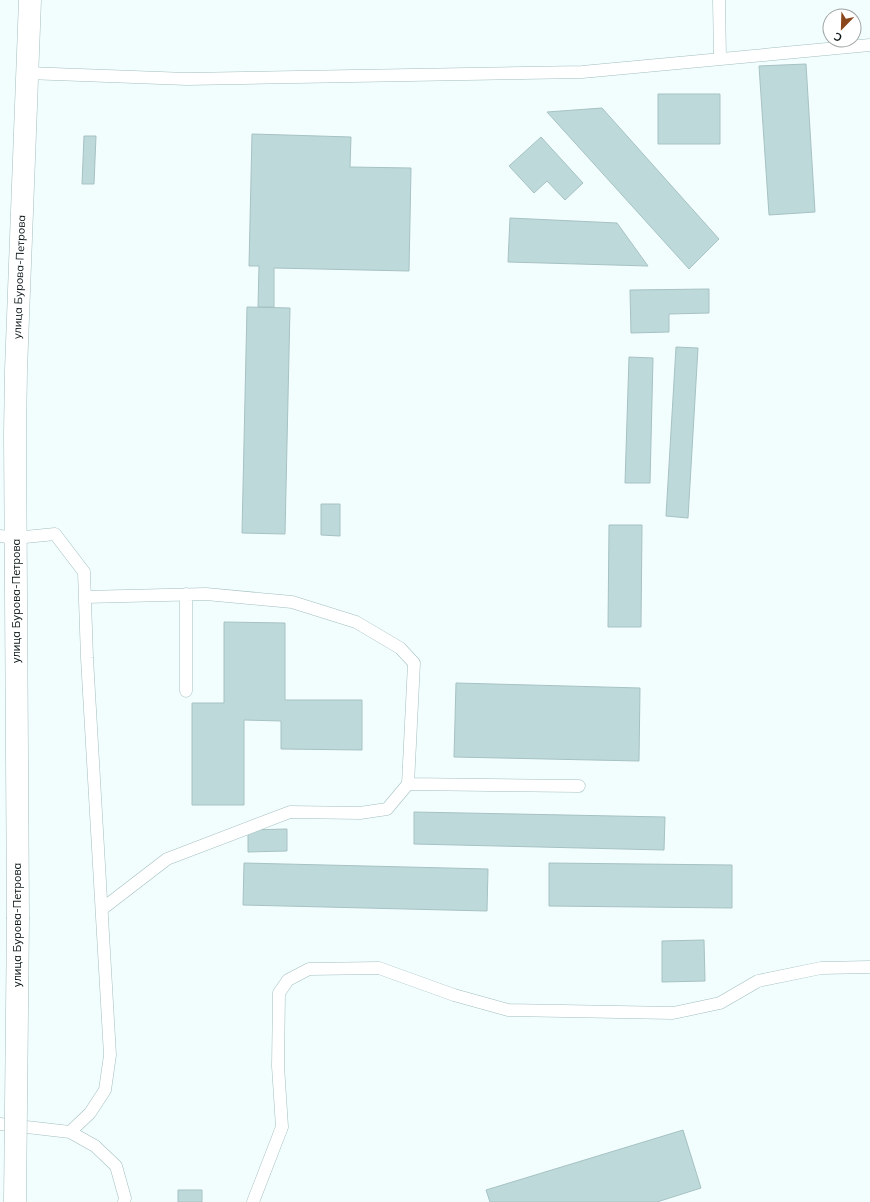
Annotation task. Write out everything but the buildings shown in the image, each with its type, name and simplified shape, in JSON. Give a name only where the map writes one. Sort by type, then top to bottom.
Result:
[{"type":"main road","name":"улица Бурова-Петрова","points":[[15,1202],[18,917],[8,537],[30,0]]},
{"type":"lane","points":[[719,0],[720,58]]},
{"type":"lane","points":[[27,73],[187,79],[582,72],[870,45]]},
{"type":"lane","points":[[8,537],[55,534],[84,572],[87,658],[110,1055],[105,1090],[90,1113],[70,1132]]},
{"type":"lane","points":[[186,594],[186,691]]},
{"type":"lane","points":[[85,597],[206,594],[292,602],[356,622],[400,648],[414,664],[408,784],[387,809],[360,813],[290,812],[167,859],[102,910]]},
{"type":"lane","points":[[408,784],[579,786]]},
{"type":"lane","points":[[253,1202],[282,1127],[278,1066],[279,993],[288,980],[309,969],[379,968],[454,995],[508,1010],[673,1013],[720,1003],[758,981],[821,968],[870,967]]},
{"type":"lane","points":[[0,1124],[70,1132],[95,1146],[116,1166],[125,1198],[124,1202]]}]
